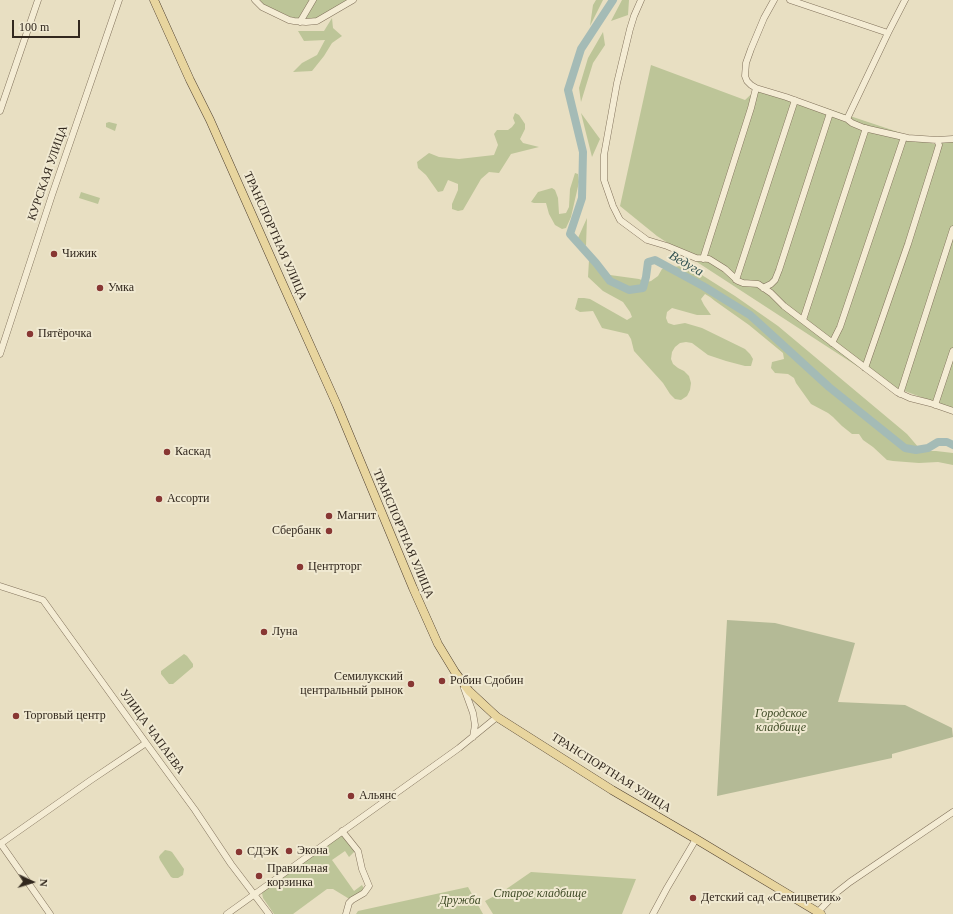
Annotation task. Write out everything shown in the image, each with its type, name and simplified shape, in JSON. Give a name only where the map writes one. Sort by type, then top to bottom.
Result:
[{"type":"main road","name":"ТРАНСПОРТНАЯ УЛИЦА","points":[[154,0],[190,80],[210,120],[280,278],[438,644],[459,678],[497,717],[612,790],[819,913]]},
{"type":"street","points":[[0,111],[38,0]]},
{"type":"street","name":"КУРСКАЯ УЛИЦА","points":[[0,354],[119,0]]},
{"type":"street","points":[[300,22],[313,0]]},
{"type":"street","points":[[257,1],[262,7],[289,20],[300,22],[317,20],[353,0]]},
{"type":"street","points":[[641,0],[630,28],[617,83],[604,155],[604,180],[613,206],[620,220],[647,240],[667,246],[696,258],[709,259],[717,263],[736,280],[742,283],[758,284],[771,293],[784,306],[900,394],[953,411]]},
{"type":"street","points":[[774,0],[746,62],[745,76],[747,81],[756,88],[795,100],[847,119],[852,123],[866,128],[904,137],[937,140],[953,139]]},
{"type":"street","points":[[790,0],[888,33]]},
{"type":"street","points":[[847,119],[905,0]]},
{"type":"street","points":[[703,259],[756,88]]},
{"type":"street","points":[[736,280],[795,100]]},
{"type":"street","points":[[763,288],[775,280],[779,270],[830,113]]},
{"type":"street","points":[[803,320],[866,128]]},
{"type":"street","points":[[832,343],[840,327],[904,137]]},
{"type":"street","points":[[865,368],[932,170],[938,148],[937,140]]},
{"type":"street","points":[[900,394],[953,229]]},
{"type":"street","points":[[935,405],[953,351]]},
{"type":"street","name":"УЛИЦА ЧАПАЕВА","points":[[0,586],[43,600],[195,810],[231,864],[269,914]]},
{"type":"street","points":[[459,678],[473,713],[475,725],[473,737]]},
{"type":"street","points":[[227,914],[459,748],[497,717]]},
{"type":"street","points":[[50,914],[0,844],[146,743]]},
{"type":"street","points":[[819,913],[836,894],[850,882],[953,812]]},
{"type":"street","points":[[342,831],[358,851],[362,869],[369,886],[364,893],[349,903],[346,912]]},
{"type":"street","points":[[653,914],[696,839]]},
{"type":"green space","points":[[260,0],[349,0],[318,18],[295,19],[264,5]]},
{"type":"green space","points":[[596,0],[603,0],[590,26],[593,5]]},
{"type":"green space","points":[[622,0],[629,0],[628,15],[611,21]]},
{"type":"green space","points":[[332,18],[333,28],[342,36],[332,43],[312,71],[293,72],[302,63],[317,55],[325,40],[304,41],[298,31],[324,31]]},
{"type":"green space","points":[[603,32],[605,45],[593,63],[581,102],[579,88],[588,58]]},
{"type":"green space","points":[[651,65],[745,100],[760,86],[934,144],[953,136],[953,409],[883,383],[657,236],[620,206]]},
{"type":"green space","points":[[515,113],[519,115],[525,124],[525,129],[520,139],[523,143],[539,147],[511,154],[499,173],[489,172],[481,179],[463,210],[458,211],[452,209],[452,204],[458,190],[458,184],[448,180],[443,191],[438,192],[426,175],[418,168],[417,162],[429,153],[439,157],[459,159],[494,155],[498,145],[494,134],[497,130],[508,130],[512,127],[515,123],[513,118]]},
{"type":"green space","points":[[581,113],[600,139],[592,157]]},
{"type":"green space","points":[[109,122],[117,124],[115,131],[106,127],[106,123]]},
{"type":"green space","points":[[575,173],[578,174],[579,182],[571,217],[566,228],[562,229],[555,225],[549,214],[546,203],[531,202],[538,192],[552,188],[555,190],[558,198],[559,214],[566,213],[569,207],[570,189]]},
{"type":"green space","points":[[81,192],[100,198],[98,204],[79,198]]},
{"type":"green space","points":[[587,218],[586,246],[578,238]]},
{"type":"green space","points":[[589,260],[593,265],[610,275],[639,279],[647,282],[658,276],[662,269],[686,265],[735,296],[778,326],[907,434],[919,448],[925,451],[953,453],[953,465],[938,462],[919,463],[887,460],[863,440],[859,434],[852,434],[828,413],[811,404],[794,378],[788,374],[775,373],[771,368],[772,362],[784,359],[783,353],[749,325],[705,294],[701,299],[711,315],[697,315],[672,308],[667,312],[666,318],[668,323],[674,325],[685,323],[702,328],[745,349],[753,359],[751,366],[745,366],[708,355],[692,343],[680,343],[672,352],[671,359],[673,364],[689,376],[691,383],[687,396],[681,400],[675,399],[663,383],[634,351],[628,334],[602,328],[593,311],[580,312],[575,309],[578,298],[584,298],[590,299],[627,320],[632,317],[623,302],[603,291],[588,277]]},
{"type":"green space","name":"Городское кладбище","points":[[727,620],[775,623],[855,643],[838,702],[905,705],[952,728],[953,737],[892,754],[892,758],[717,796]]},
{"type":"green space","points":[[184,654],[193,664],[193,667],[173,684],[169,684],[161,674],[161,671]]},
{"type":"green space","points":[[340,836],[345,836],[356,850],[349,857],[345,851],[332,860],[354,891],[362,885],[364,892],[351,900],[333,889],[327,889],[293,914],[274,914],[263,898],[262,893],[264,890]]},
{"type":"green space","points":[[165,850],[172,852],[184,869],[183,875],[178,878],[171,877],[160,860],[160,855]]},
{"type":"green space","name":"Старое кладбище","points":[[531,872],[636,879],[622,914],[493,914],[485,901],[502,892]]},
{"type":"green space","name":"Дружба","points":[[468,887],[483,914],[356,914],[358,911]]},
{"type":"waterway","name":"Ведуга","points":[[613,0],[581,49],[568,90],[583,152],[582,198],[570,234],[610,281],[629,290],[643,288],[648,262],[655,260],[703,286],[750,315],[829,387],[905,448],[916,450],[928,448],[938,442],[947,442],[953,445]]},
{"type":"place","name":"Чижик","points":[[54,254]]},
{"type":"place","name":"Умка","points":[[100,288]]},
{"type":"place","name":"Пятёрочка","points":[[30,334]]},
{"type":"place","name":"Каскад","points":[[167,452]]},
{"type":"place","name":"Ассорти","points":[[159,499]]},
{"type":"place","name":"Магнит","points":[[329,516]]},
{"type":"place","name":"Сбербанк","points":[[329,531]]},
{"type":"place","name":"Центрторг","points":[[300,567]]},
{"type":"place","name":"Луна","points":[[264,632]]},
{"type":"place","name":"Робин Сдобин","points":[[442,681]]},
{"type":"place","name":"Семилукский центральный рынок","points":[[411,684]]},
{"type":"place","name":"Торговый центр","points":[[16,716]]},
{"type":"place","name":"Альянс","points":[[351,796]]},
{"type":"place","name":"Экона","points":[[289,851]]},
{"type":"place","name":"СДЭК","points":[[239,852]]},
{"type":"place","name":"Правильная корзинка","points":[[259,876]]},
{"type":"place","name":"Детский сад «Семицветик»","points":[[693,898]]}]
